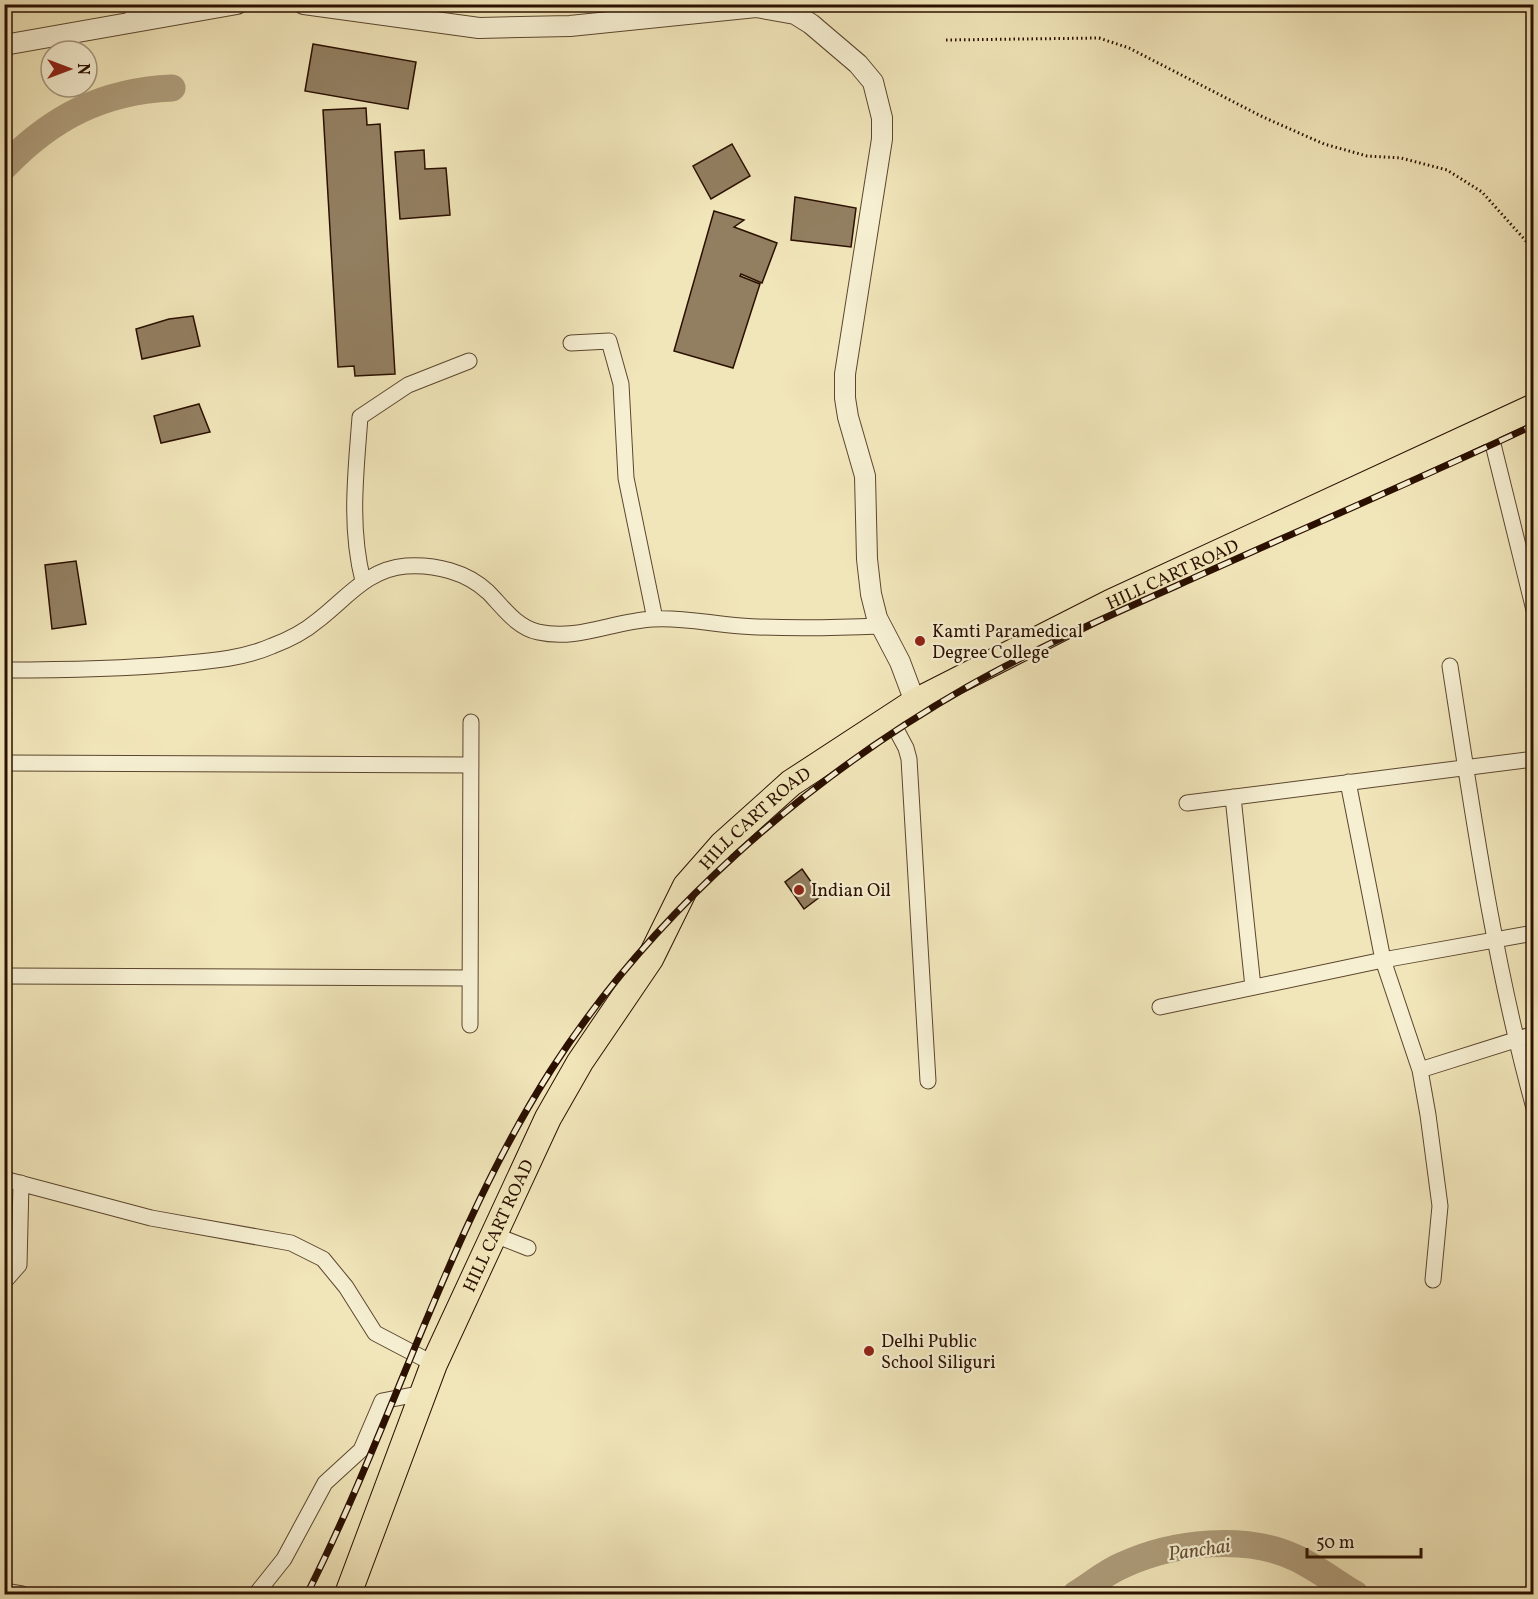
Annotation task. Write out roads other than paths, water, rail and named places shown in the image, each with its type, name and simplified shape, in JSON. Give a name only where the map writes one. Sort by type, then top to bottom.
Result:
[{"type":"highway","name":"HILL CART ROAD","points":[[348,1594],[434,1364],[492,1234],[548,1118],[580,1062],[650,959],[686,886],[722,845],[791,783],[915,702],[1110,603],[1533,407]]},
{"type":"street","points":[[4,45],[133,13],[237,4]]},
{"type":"street","points":[[304,4],[411,12],[478,28],[530,28],[748,6],[777,9],[795,14],[812,24],[858,64],[873,82],[882,118],[882,139],[845,374],[848,417],[865,476],[870,594],[880,626],[900,662],[915,702]]},
{"type":"street","points":[[571,343],[609,341],[617,362],[621,384],[626,478],[655,619]]},
{"type":"street","points":[[363,581],[357,557],[354,509],[360,417],[408,385],[469,361]]},
{"type":"street","points":[[1489,428],[1533,610]]},
{"type":"street","points":[[4,670],[141,667],[243,656],[295,636],[315,623],[363,581],[386,570],[406,566],[452,571],[470,578],[486,590],[520,625],[536,632],[556,635],[582,633],[655,619],[783,628],[880,626]]},
{"type":"street","points":[[1450,666],[1473,829],[1515,1038],[1533,1108]]},
{"type":"street","points":[[890,718],[906,748],[909,759],[928,1081]]},
{"type":"street","points":[[470,1024],[471,722]]},
{"type":"street","points":[[1187,803],[1533,759]]},
{"type":"street","points":[[4,763],[471,765]]},
{"type":"street","points":[[1348,782],[1383,960],[1420,1070],[1440,1206],[1433,1280]]},
{"type":"street","points":[[1233,797],[1253,987]]},
{"type":"street","points":[[1160,1007],[1383,960],[1533,933]]},
{"type":"street","points":[[4,976],[470,978]]},
{"type":"street","points":[[1420,1070],[1533,1034]]},
{"type":"street","points":[[4,1179],[151,1218],[291,1243],[323,1259],[346,1287],[375,1334],[434,1364]]},
{"type":"street","points":[[4,1282],[19,1265],[21,1183]]},
{"type":"street","points":[[492,1234],[528,1248]]},
{"type":"street","points":[[256,1594],[284,1558],[325,1484],[361,1450],[382,1401],[423,1393]]},
{"type":"street","points":[[4,1591],[22,1594]]},
{"type":"waterway","points":[[4,167],[41,134],[80,110],[123,95],[172,88]]},
{"type":"waterway","name":"Panchai","points":[[1076,1594],[1111,1571],[1143,1557],[1187,1546],[1210,1544],[1255,1546],[1276,1550],[1311,1566],[1355,1594]]},
{"type":"railway","points":[[307,1594],[338,1529],[451,1262],[514,1132],[551,1070],[591,1012],[636,957],[736,854],[791,807],[848,764],[907,723],[992,673],[1097,622],[1534,425]]},
{"type":"place","name":"Kamti Paramedical Degree College","points":[[920,641]]},
{"type":"place","name":"Indian Oil","points":[[799,890]]},
{"type":"place","name":"Delhi Public School Siliguri","points":[[869,1351]]}]
